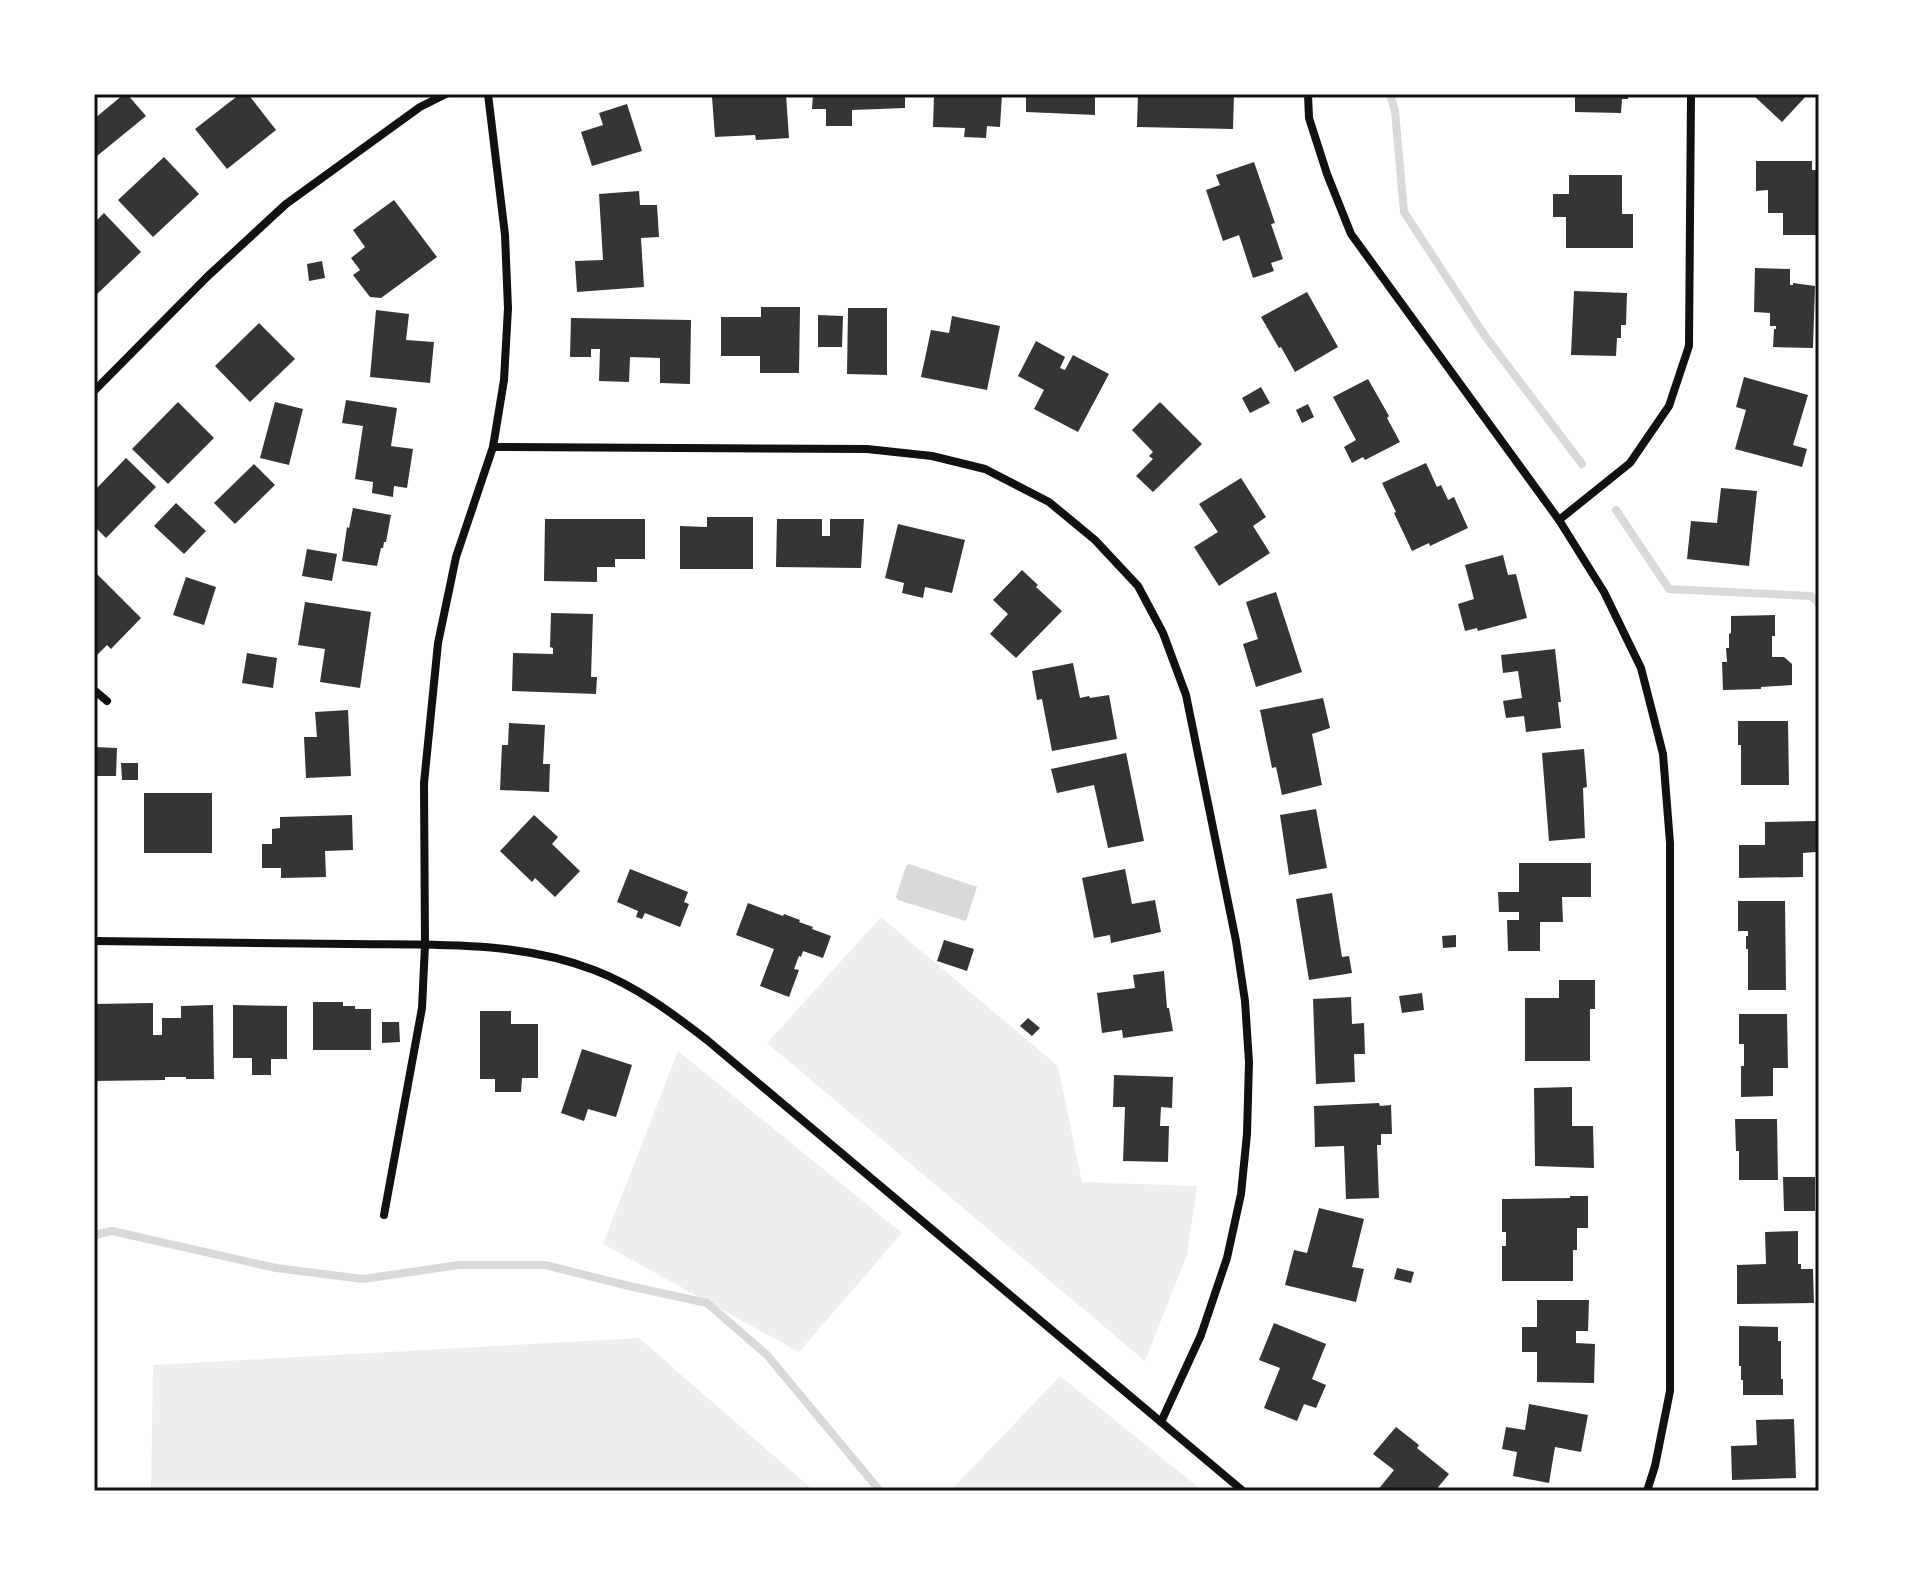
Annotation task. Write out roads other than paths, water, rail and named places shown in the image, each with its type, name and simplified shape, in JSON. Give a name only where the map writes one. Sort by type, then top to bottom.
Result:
[{"type":"street","points":[[94,391],[208,276],[286,204],[420,107],[446,94]]},
{"type":"street","points":[[384,1215],[422,1008],[425,945],[424,783],[438,643],[456,557],[493,447],[504,380],[508,308],[505,235],[488,94]]},
{"type":"street","points":[[1308,94],[1309,118],[1351,234],[1559,520],[1604,592],[1641,668],[1663,754],[1670,843],[1670,1391],[1647,1491]]},
{"type":"street","points":[[1559,520],[1630,463],[1669,406],[1689,346],[1691,94]]},
{"type":"street","points":[[493,447],[867,449],[932,456],[985,469],[1049,502],[1095,540],[1138,586],[1163,633],[1186,695],[1236,941],[1245,1001],[1249,1062],[1241,1194],[1227,1258],[1201,1335],[1161,1422]]},
{"type":"street","points":[[94,690],[107,701]]},
{"type":"street","points":[[94,941],[511,949],[594,970],[648,997],[707,1040],[1243,1491]]},
{"type":"waterway","points":[[1390,94],[1395,111],[1404,212],[1485,336],[1582,464]]},
{"type":"waterway","points":[[1616,510],[1669,589],[1811,596],[1819,604]]},
{"type":"waterway","points":[[94,1235],[112,1231],[276,1268],[363,1279],[459,1265],[545,1265],[707,1303],[767,1355],[880,1491]]}]
